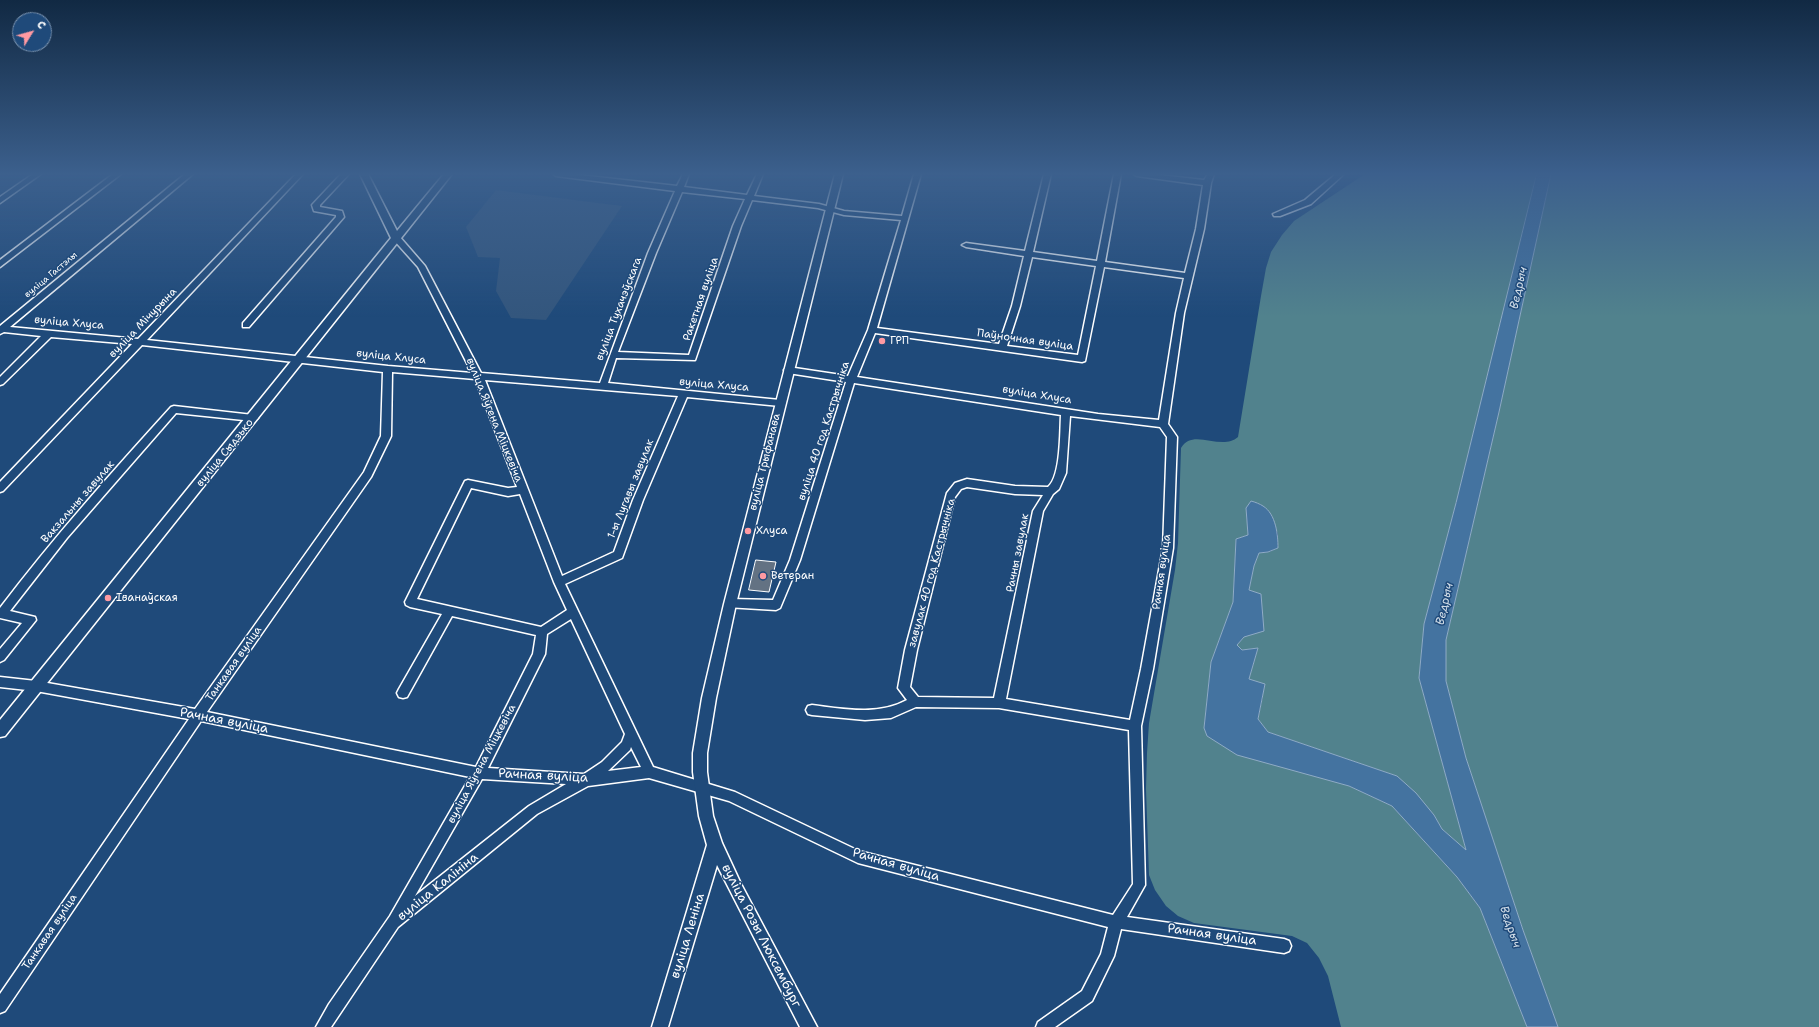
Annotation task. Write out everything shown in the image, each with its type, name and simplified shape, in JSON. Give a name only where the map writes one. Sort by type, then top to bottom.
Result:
[{"type":"street","points":[[0,264],[55,222]]},
{"type":"street","name":"вуліца Гастэлы","points":[[1,330],[131,222]]},
{"type":"street","name":"вуліца Мічурына","points":[[0,488],[84,398],[141,342],[255,222]]},
{"type":"street","points":[[246,325],[336,222]]},
{"type":"street","name":"вуліца Яўгена Міцкевіча","points":[[388,222],[396,238],[421,266],[479,378],[559,582],[649,772]]},
{"type":"street","name":"вуліца Сыдзько","points":[[0,731],[409,222]]},
{"type":"street","name":"вуліца Тухачэўскага","points":[[603,386],[613,355],[666,222]]},
{"type":"street","name":"Ракетная вуліца","points":[[613,355],[692,358],[739,222]]},
{"type":"street","name":"вуліца Трыфанава","points":[[715,845],[706,816],[700,772],[701,745],[709,698],[730,604],[826,222]]},
{"type":"street","name":"вуліца 40 год Кастрычніка","points":[[730,604],[776,605],[795,560],[851,380],[872,330],[903,222]]},
{"type":"street","points":[[1002,347],[1016,306],[1036,222]]},
{"type":"street","name":"Паўночная вуліца","points":[[872,330],[1082,359],[1109,222]]},
{"type":"street","points":[[1163,424],[1180,313],[1201,222]]},
{"type":"street","points":[[966,245],[1189,276]]},
{"type":"street","name":"вуліца Хлуса","points":[[1,330],[301,358],[388,369],[479,378],[603,386],[780,403]]},
{"type":"street","points":[[0,382],[48,334]]},
{"type":"street","name":"Танкавая вуліца","points":[[0,1006],[198,715],[368,474],[386,436],[388,369]]},
{"type":"street","name":"вуліца Хлуса","points":[[788,370],[1066,412],[1163,424]]},
{"type":"street","name":"1-ы Лугавы завулак","points":[[559,582],[618,555],[638,500],[684,394]]},
{"type":"street","name":"Вакзальны завулак","points":[[0,657],[31,620],[2,614],[28,578],[174,409],[253,418]]},
{"type":"street","name":"Рачны завулак","points":[[999,703],[1038,511],[1050,491],[1056,486],[1061,473],[1066,412]]},
{"type":"street","name":"Рачная вуліца","points":[[1116,922],[1139,885],[1135,726],[1147,669],[1168,548],[1172,437],[1163,424]]},
{"type":"street","name":"завулак 40 год Кастрычніка","points":[[915,702],[904,688],[911,650],[950,496],[958,486],[967,483],[1015,490],[1050,491]]},
{"type":"street","points":[[523,490],[508,492],[468,484],[410,602],[542,632],[572,612]]},
{"type":"street","points":[[403,693],[449,612]]},
{"type":"street","name":"вуліца Яўгена Міцкевіча","points":[[393,922],[479,773],[539,654],[542,632]]},
{"type":"street","name":"Рачная вуліца","points":[[0,682],[36,686],[198,715],[479,773],[586,780],[649,772],[731,796],[858,857],[1116,922],[1284,946]]},
{"type":"street","points":[[812,710],[879,715],[903,710],[915,702],[999,703],[1135,726]]},
{"type":"street","name":"вуліца Калініна","points":[[323,1027],[393,922],[532,810],[586,780],[606,766],[626,746],[631,734]]},
{"type":"street","name":"вуліца Леніна","points":[[660,1027],[715,845]]},
{"type":"street","name":"вуліца Розы Люксембург","points":[[715,845],[736,889],[809,1027]]},
{"type":"street","points":[[1043,1027],[1087,996],[1108,956],[1116,922]]},
{"type":"shaded area","points":[[470,222],[611,222],[546,320],[511,318],[496,291],[500,258],[478,257],[466,227]]},
{"type":"green space","points":[[1293,222],[1525,222],[1456,503],[1424,624],[1419,678],[1466,850],[1442,829],[1434,815],[1397,776],[1268,732],[1258,719],[1263,696],[1249,679],[1258,648],[1242,650],[1237,645],[1244,637],[1249,590],[1254,566],[1259,553],[1269,552],[1278,548],[1278,534],[1272,518],[1246,508],[1248,535],[1236,539],[1233,602],[1211,662],[1204,728],[1307,773],[1349,786],[1392,806],[1457,877],[1480,908],[1527,1027],[1341,1027],[1328,976],[1319,958],[1307,943],[1292,936],[1194,923],[1178,916],[1166,906],[1155,890],[1149,875],[1146,789],[1149,723],[1175,570],[1178,543],[1181,448],[1186,442],[1193,440],[1200,439],[1224,442],[1231,441],[1238,437],[1266,268],[1271,252],[1282,235]]},
{"type":"green space","points":[[1541,222],[1819,222],[1819,1027],[1558,1027],[1523,930],[1466,758],[1446,681],[1446,640],[1499,412]]},
{"type":"water","name":"Ведрыч","points":[[1525,222],[1541,222],[1499,412],[1446,640],[1446,681],[1466,758],[1523,930],[1558,1027],[1527,1027],[1480,908],[1457,877],[1392,806],[1349,786],[1237,755],[1207,736],[1204,728],[1211,662],[1233,602],[1236,539],[1248,535],[1246,508],[1251,501],[1263,506],[1271,514],[1277,531],[1278,543],[1278,548],[1268,552],[1259,553],[1254,566],[1249,590],[1261,594],[1264,631],[1244,637],[1237,645],[1242,650],[1258,648],[1249,679],[1265,684],[1258,719],[1268,732],[1397,776],[1416,793],[1434,815],[1442,829],[1466,850],[1419,678],[1424,624],[1456,503]]},
{"type":"building","name":"Ветеран","points":[[756,560],[776,562],[769,592],[749,590]]},
{"type":"place","name":"ГРП","points":[[882,341]]},
{"type":"place","name":"Хлуса","points":[[748,531]]},
{"type":"place","name":"Ветеран","points":[[763,576]]},
{"type":"place","name":"Іванаўская","points":[[108,598]]}]
